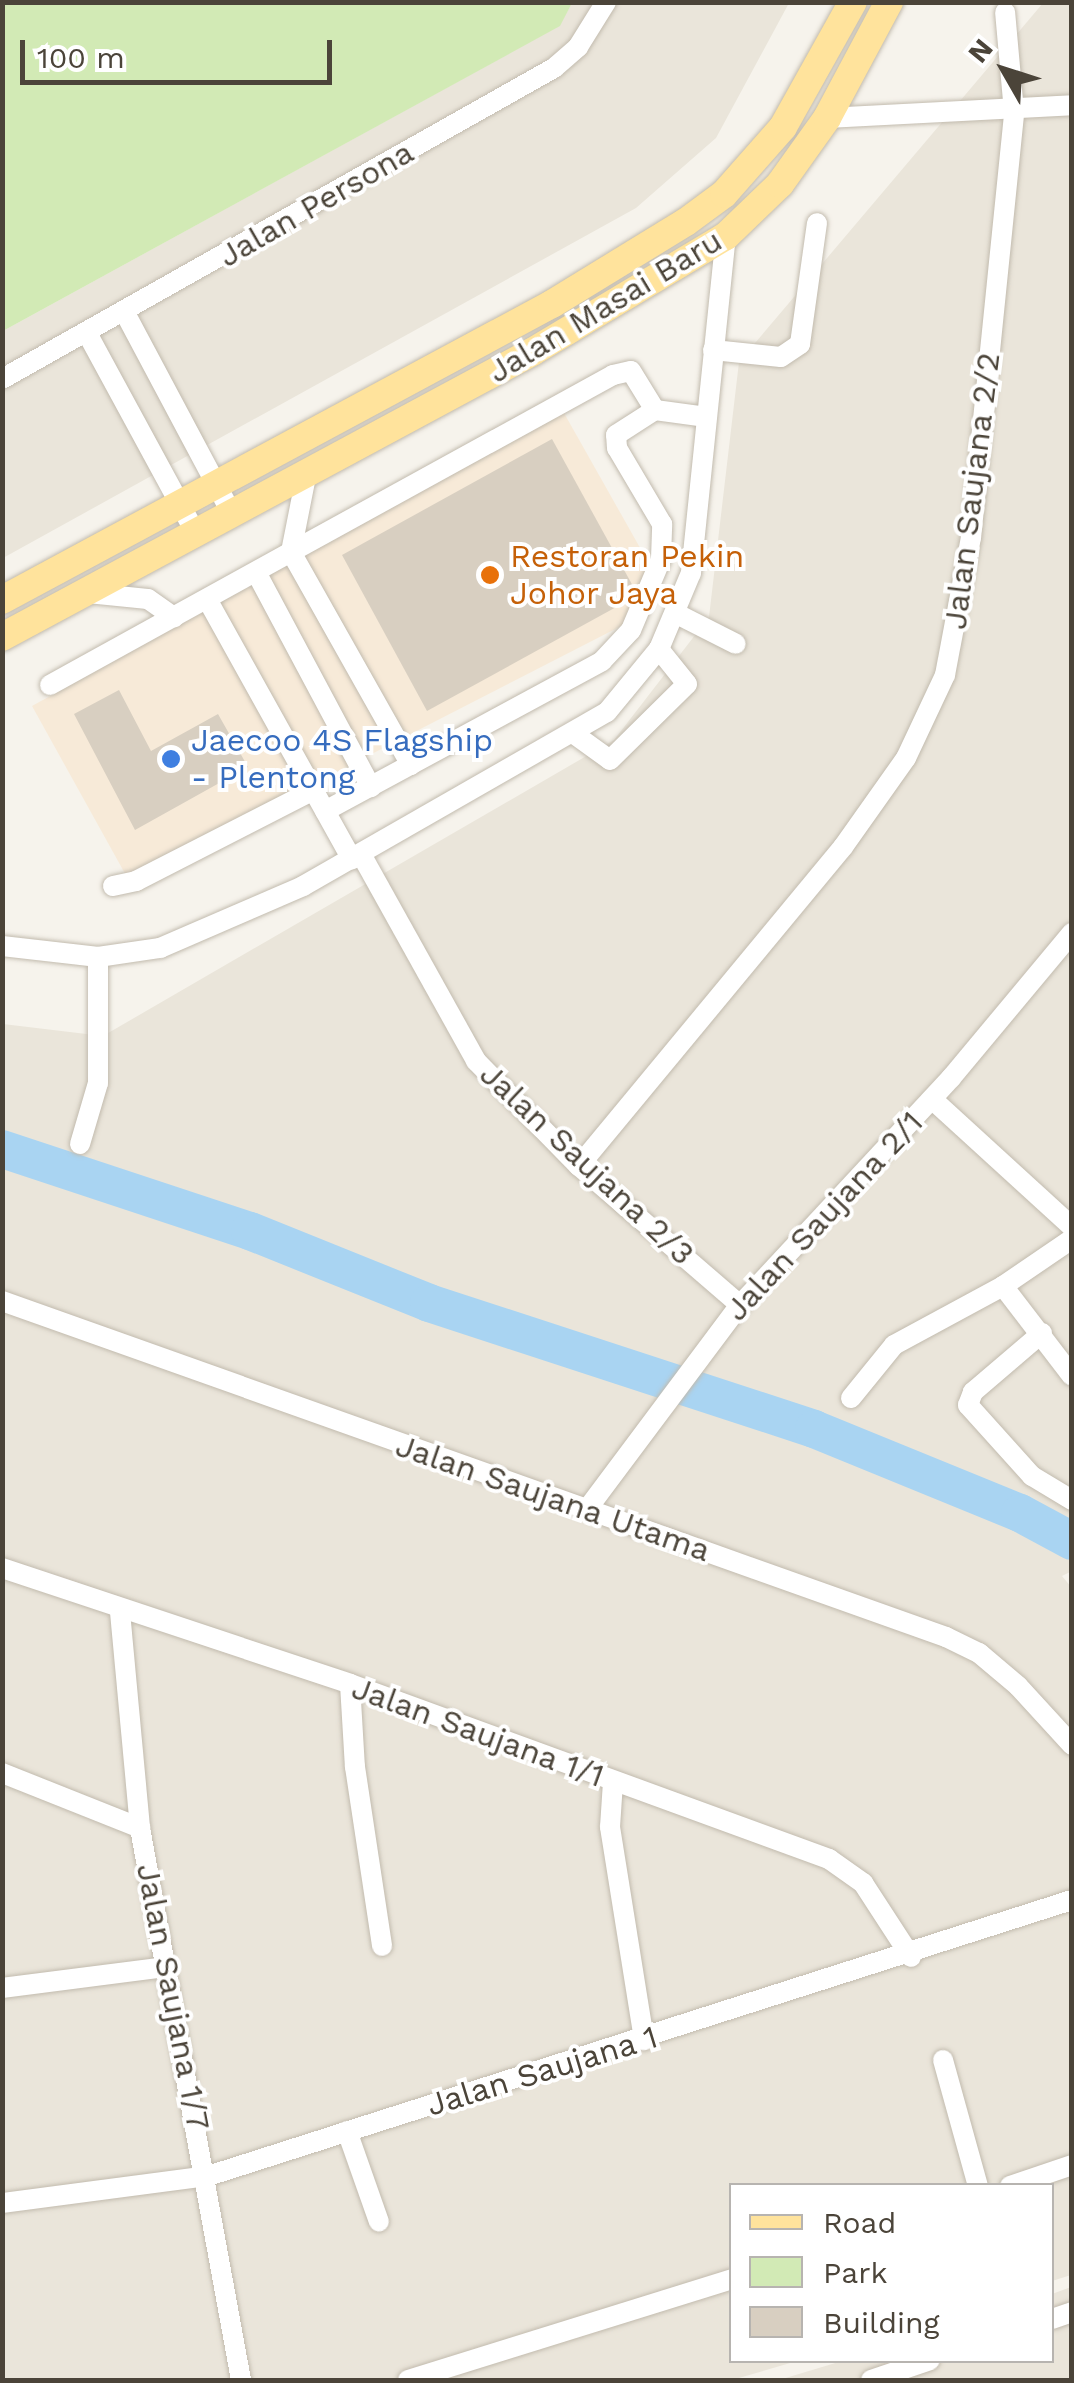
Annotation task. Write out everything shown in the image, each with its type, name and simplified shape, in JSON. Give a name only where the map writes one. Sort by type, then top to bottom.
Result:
[{"type":"main road","name":"Jalan Masai Baru","points":[[2,600],[552,304],[724,194],[783,127],[853,2]]},
{"type":"main road","name":"Jalan Masai Baru","points":[[2,637],[306,476],[628,298],[726,236],[780,184],[827,118],[889,2]]},
{"type":"street","name":"Jalan Persona","points":[[2,378],[124,313],[554,68],[578,47],[606,2]]},
{"type":"street","name":"Jalan Saujana 2/2","points":[[580,1166],[843,847],[906,758],[945,675],[969,555],[1014,112],[1005,12]]},
{"type":"street","points":[[827,118],[1014,112],[1072,105]]},
{"type":"street","points":[[714,350],[781,356],[800,344],[817,223]]},
{"type":"street","points":[[2,946],[98,958],[160,948],[356,857],[606,712],[660,648],[692,573],[726,236]]},
{"type":"street","points":[[124,313],[232,514]]},
{"type":"street","points":[[87,333],[196,534]]},
{"type":"street","points":[[50,685],[613,375],[631,370],[655,410]]},
{"type":"street","points":[[325,811],[602,661],[631,630],[652,592],[662,524],[617,448],[616,436],[655,410],[707,417]]},
{"type":"street","points":[[306,476],[291,552],[410,765]]},
{"type":"street","points":[[256,572],[370,787]]},
{"type":"street","points":[[85,593],[132,594],[174,617]]},
{"type":"street","name":"Jalan Saujana 2/3","points":[[206,599],[325,811],[356,857],[470,1054],[580,1166],[740,1305]]},
{"type":"street","points":[[675,612],[736,644]]},
{"type":"street","points":[[574,734],[610,760],[687,684],[660,648]]},
{"type":"street","points":[[113,886],[136,881],[314,790]]},
{"type":"street","name":"Jalan Saujana 2/1","points":[[588,1508],[682,1375],[740,1305],[932,1099],[1072,933]]},
{"type":"street","points":[[80,1144],[98,1083],[98,958]]},
{"type":"street","points":[[932,1099],[1072,1227]]},
{"type":"street","points":[[850,1398],[894,1344],[1002,1286],[1072,1239]]},
{"type":"street","points":[[1002,1286],[1072,1376]]},
{"type":"street","name":"Jalan Saujana Utama","points":[[2,1300],[588,1508],[979,1654],[1072,1745]]},
{"type":"street","points":[[1042,1333],[973,1392],[968,1405],[1032,1476],[1072,1500]]},
{"type":"street","name":"Jalan Saujana 1/1","points":[[2,1568],[120,1612],[350,1684],[840,1865],[864,1883],[903,1943]]},
{"type":"street","name":"Jalan Saujana 1/7","points":[[120,1612],[140,1828],[208,2176],[242,2380]]},
{"type":"street","points":[[350,1684],[355,1767],[382,1946]]},
{"type":"street","points":[[2,1773],[140,1828]]},
{"type":"street","points":[[613,1782],[610,1827],[644,2040]]},
{"type":"street","name":"Jalan Saujana 1","points":[[2,2204],[208,2176],[644,2040],[903,1943],[1072,1900]]},
{"type":"street","points":[[2,1988],[167,1967]]},
{"type":"street","points":[[942,2060],[977,2183]]},
{"type":"street","points":[[348,2132],[379,2222]]},
{"type":"street","points":[[1019,2183],[1072,2165]]},
{"type":"street","points":[[408,2380],[729,2280]]},
{"type":"street","points":[[872,2380],[921,2363]]},
{"type":"shaded area","points":[[572,3],[789,3],[716,138],[636,208],[3,558],[3,331],[559,26]]},
{"type":"shaded area","points":[[1043,3],[1071,3],[1072,1571],[1062,1576],[1072,1588],[1071,2275],[1054,2280],[1054,2183],[729,2183],[729,2363],[790,2363],[732,2380],[3,2380],[3,1024],[103,1036],[614,740],[709,617],[739,362]]},
{"type":"shaded area","points":[[564,413],[652,569],[627,623],[128,879],[32,706]]},
{"type":"shaded area","points":[[1071,2287],[1071,2380],[779,2380],[835,2363],[1054,2363],[1054,2293]]},
{"type":"green space","points":[[3,2],[572,3],[560,26],[3,331]]},
{"type":"building","name":"Restoran Pekin Johor Jaya","points":[[552,439],[634,588],[629,600],[427,711],[342,555]]},
{"type":"building","name":"Jaecoo 4S Flagship - Plentong","points":[[119,690],[151,751],[218,714],[248,767],[135,830],[74,714]]},
{"type":"waterway","points":[[2,1149],[250,1231],[429,1303],[814,1429],[1020,1513],[1072,1541]]},
{"type":"place","name":"Restoran Pekin Johor Jaya","points":[[490,575]]},
{"type":"place","name":"Jaecoo 4S Flagship - Plentong","points":[[171,759]]}]
